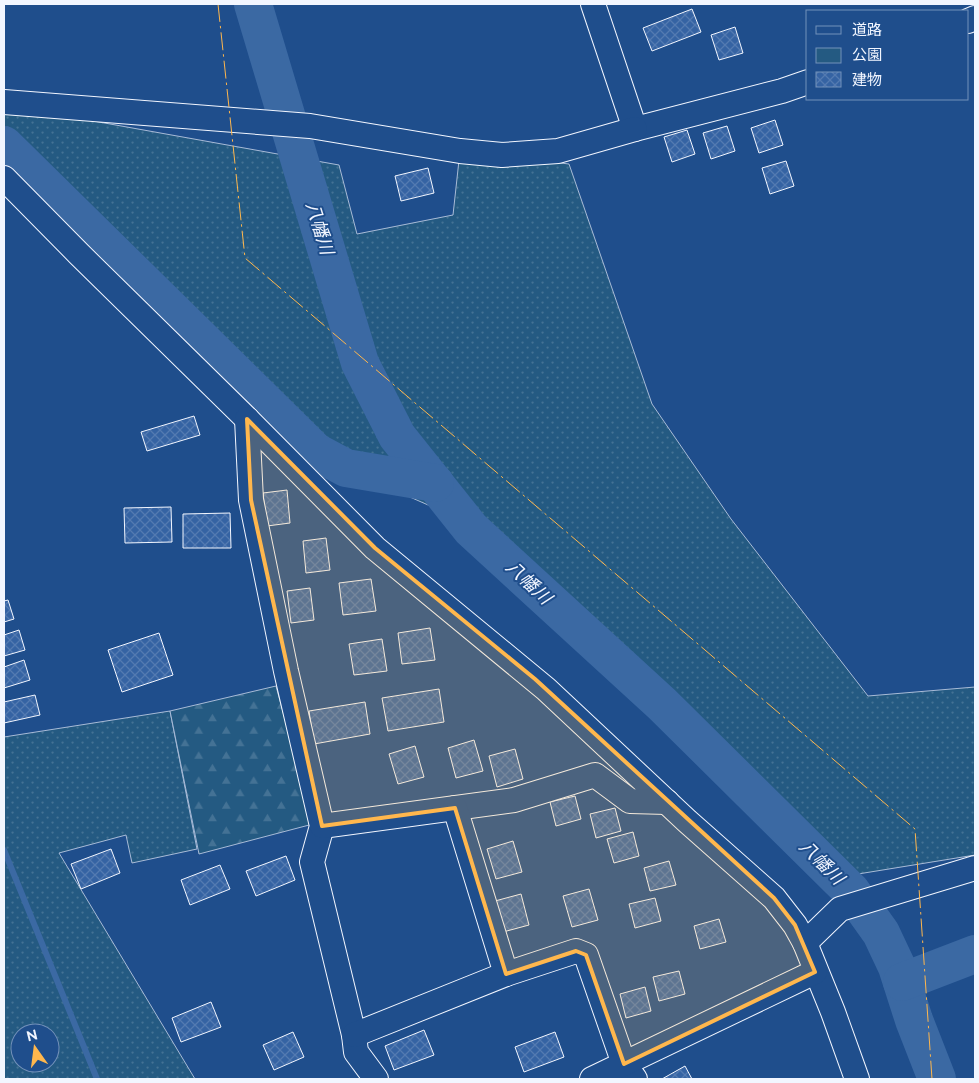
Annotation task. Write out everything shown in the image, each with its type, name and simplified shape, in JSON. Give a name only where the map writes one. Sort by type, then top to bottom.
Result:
[{"type":"street","points":[[593,4],[635,128]]},
{"type":"street","points":[[4,102],[310,126],[460,152],[502,155],[558,151],[635,128],[782,91],[806,83]]},
{"type":"street","points":[[4,178],[375,548],[546,688],[667,802],[774,898],[795,925],[805,943],[815,972],[833,1012],[857,1079]]},
{"type":"street","points":[[247,419],[251,500],[286,671],[322,826],[312,862],[354,1035],[356,1052],[376,1079]]},
{"type":"street","points":[[322,826],[514,800],[595,775],[630,801],[667,802]]},
{"type":"street","points":[[455,808],[506,974]]},
{"type":"street","points":[[805,943],[840,908],[975,868]]},
{"type":"street","points":[[354,1035],[506,974],[576,951],[586,955],[629,1072]]},
{"type":"street","points":[[592,1079],[629,1072],[815,972]]},
{"type":"highlighted area","points":[[247,419],[375,548],[535,679],[774,898],[795,925],[815,972],[624,1064],[586,955],[576,951],[506,974],[455,808],[322,826],[251,500]]},
{"type":"green space","points":[[4,105],[339,165],[357,234],[453,215],[460,151],[569,164],[652,404],[731,519],[868,696],[975,687],[975,855],[858,874],[780,796],[510,541],[394,490],[329,453],[4,131]]},
{"type":"green space","points":[[276,686],[313,824],[199,854],[170,711]]},
{"type":"green space","points":[[170,711],[197,849],[132,863],[126,835],[59,853],[195,1079],[4,1079],[4,737]]},
{"type":"building","points":[[692,9],[701,32],[652,51],[643,28]]},
{"type":"building","points":[[735,27],[743,53],[719,60],[711,35]]},
{"type":"building","points":[[775,120],[783,145],[759,153],[751,128]]},
{"type":"building","points":[[727,126],[735,151],[711,159],[703,133]]},
{"type":"building","points":[[687,130],[695,154],[672,162],[664,137]]},
{"type":"building","points":[[786,161],[794,186],[770,194],[762,168]]},
{"type":"building","points":[[428,168],[434,193],[401,201],[395,176]]},
{"type":"building","points":[[194,416],[200,435],[147,451],[141,432]]},
{"type":"building","points":[[287,490],[290,523],[267,526],[263,493]]},
{"type":"building","points":[[171,507],[172,542],[125,543],[124,508]]},
{"type":"building","points":[[230,513],[231,548],[183,548],[183,514]]},
{"type":"building","points":[[326,538],[330,570],[306,573],[303,541]]},
{"type":"building","points":[[371,579],[376,611],[343,615],[339,583]]},
{"type":"building","points":[[310,588],[314,620],[291,623],[287,591]]},
{"type":"building","points":[[8,600],[14,619],[4,622],[4,601]]},
{"type":"building","points":[[430,628],[435,660],[402,664],[398,633]]},
{"type":"building","points":[[19,630],[25,650],[4,656],[4,635]]},
{"type":"building","points":[[159,633],[173,675],[122,692],[108,650]]},
{"type":"building","points":[[382,639],[387,671],[354,675],[349,644]]},
{"type":"building","points":[[24,660],[30,680],[4,688],[4,667]]},
{"type":"building","points":[[439,689],[444,722],[388,731],[382,698]]},
{"type":"building","points":[[35,695],[40,715],[4,723],[4,702]]},
{"type":"building","points":[[365,702],[370,734],[314,744],[309,711]]},
{"type":"building","points":[[474,740],[483,771],[456,778],[448,748]]},
{"type":"building","points":[[415,746],[424,777],[398,784],[389,754]]},
{"type":"building","points":[[515,749],[523,779],[497,787],[489,756]]},
{"type":"building","points":[[575,796],[581,819],[556,826],[550,802]]},
{"type":"building","points":[[615,808],[621,831],[596,838],[590,814]]},
{"type":"building","points":[[633,832],[639,856],[614,863],[607,839]]},
{"type":"building","points":[[513,841],[522,872],[496,879],[487,849]]},
{"type":"building","points":[[111,849],[120,873],[81,889],[71,864]]},
{"type":"building","points":[[286,856],[295,880],[256,896],[246,871]]},
{"type":"building","points":[[669,861],[676,885],[650,891],[644,868]]},
{"type":"building","points":[[220,865],[230,889],[190,905],[181,880]]},
{"type":"building","points":[[589,889],[598,920],[572,927],[563,896]]},
{"type":"building","points":[[521,894],[529,925],[503,932],[495,901]]},
{"type":"building","points":[[655,898],[661,921],[635,928],[629,904]]},
{"type":"building","points":[[719,919],[726,942],[700,949],[694,926]]},
{"type":"building","points":[[679,971],[685,994],[659,1001],[653,977]]},
{"type":"building","points":[[645,987],[651,1011],[626,1018],[620,994]]},
{"type":"building","points":[[211,1002],[221,1027],[181,1042],[172,1018]]},
{"type":"building","points":[[424,1030],[434,1055],[394,1070],[385,1046]]},
{"type":"building","points":[[293,1032],[304,1057],[274,1070],[263,1045]]},
{"type":"building","points":[[555,1032],[564,1057],[524,1072],[515,1047]]},
{"type":"building","points":[[685,1066],[692,1079],[662,1079]]},
{"type":"waterway","name":"八幡川","points":[[253,4],[360,363],[397,436],[471,529],[662,704],[851,891],[881,933],[897,967],[914,1020],[937,1079]]},
{"type":"waterway","points":[[4,145],[316,452],[346,468],[435,483]]},
{"type":"waterway","points":[[4,850],[97,1079]]},
{"type":"waterway","points":[[902,982],[975,954]]},
{"type":"power","points":[[218,4],[245,258],[915,829],[932,1079]]}]
